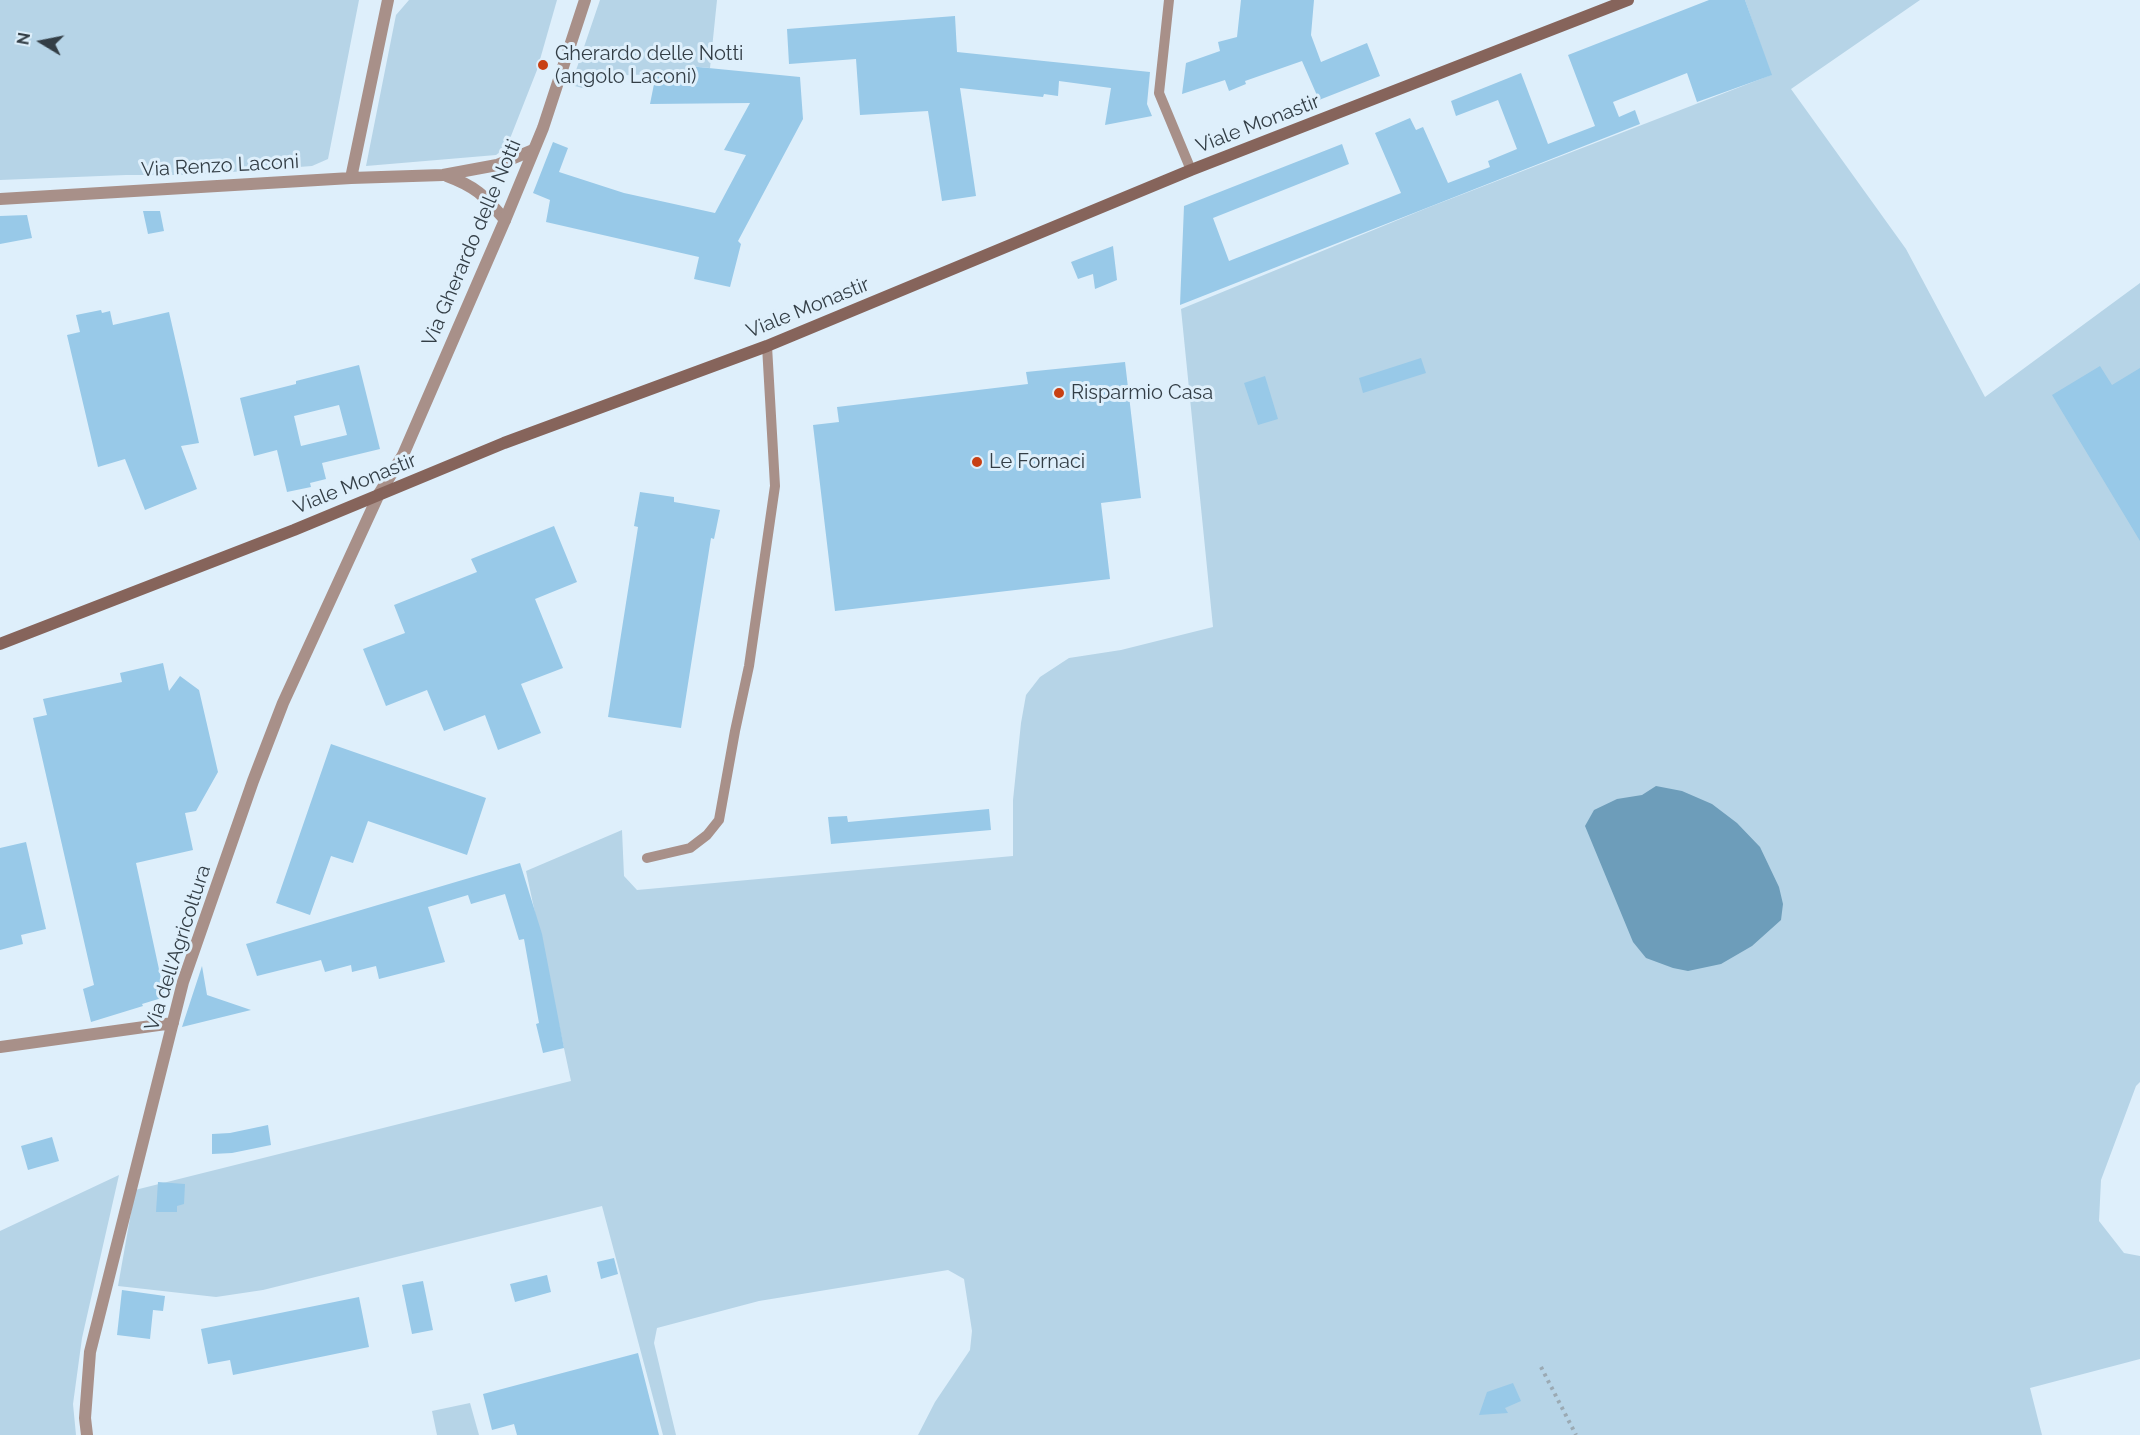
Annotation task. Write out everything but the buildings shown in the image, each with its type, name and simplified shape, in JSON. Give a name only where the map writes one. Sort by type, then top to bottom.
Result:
[{"type":"main road","name":"Viale Monastir","points":[[0,644],[294,530],[504,443],[767,346],[1191,170],[1628,0]]},
{"type":"street","points":[[351,178],[388,0]]},
{"type":"street","name":"Via Gherardo delle Notti","points":[[379,494],[403,455],[505,220],[543,128],[585,0]]},
{"type":"street","name":"Via Renzo Laconi","points":[[0,199],[351,178],[443,175],[496,165],[533,150]]},
{"type":"street","name":"Via Renzo Laconi","points":[[443,175],[464,182],[481,192],[505,220]]},
{"type":"street","name":"Via dell'Agricoltura","points":[[87,1435],[85,1418],[90,1352],[183,982],[283,702],[379,494]]},
{"type":"street","points":[[0,1047],[173,1023]]},
{"type":"lane","points":[[1168,0],[1160,93],[1191,170]]},
{"type":"lane","points":[[647,858],[690,848],[707,835],[719,820],[749,666],[774,486],[767,346]]},
{"type":"path","points":[[1541,1367],[1576,1435]]},
{"type":"shaded area","points":[[0,0],[359,0],[328,159],[312,166],[192,175],[0,180]]},
{"type":"shaded area","points":[[409,0],[557,0],[537,70],[511,136],[504,149],[496,155],[366,166],[396,15]]},
{"type":"shaded area","points":[[600,0],[717,0],[710,68],[688,66],[687,77],[656,74],[606,76],[586,89],[571,85]]},
{"type":"shaded area","points":[[1745,0],[1920,0],[1791,89],[1906,249],[1985,397],[2140,283],[2140,1082],[2136,1086],[2101,1180],[2099,1221],[2124,1253],[2140,1256],[2140,1359],[2030,1388],[2042,1435],[918,1435],[935,1402],[970,1350],[972,1331],[964,1279],[948,1270],[759,1301],[657,1328],[654,1343],[676,1435],[663,1435],[602,1206],[263,1290],[216,1297],[118,1286],[135,1190],[571,1081],[526,871],[622,830],[624,876],[637,890],[1013,856],[1013,800],[1021,723],[1026,695],[1040,677],[1069,658],[1121,650],[1213,627],[1181,309],[1427,208],[1771,75]]},
{"type":"shaded area","points":[[1656,786],[1682,791],[1712,804],[1737,823],[1760,847],[1779,887],[1783,904],[1781,920],[1752,946],[1721,964],[1688,971],[1646,958],[1633,942],[1585,826],[1594,810],[1617,799],[1642,795]]},
{"type":"shaded area","points":[[119,1175],[82,1338],[73,1404],[76,1435],[0,1435],[0,1231]]},
{"type":"shaded area","points":[[470,1403],[479,1435],[437,1435],[432,1411]]},
{"type":"place","name":"Gherardo delle Notti (angolo Laconi)","points":[[543,65]]},
{"type":"place","name":"Risparmio Casa","points":[[1059,393]]},
{"type":"place","name":"Le Fornaci","points":[[977,462]]}]
